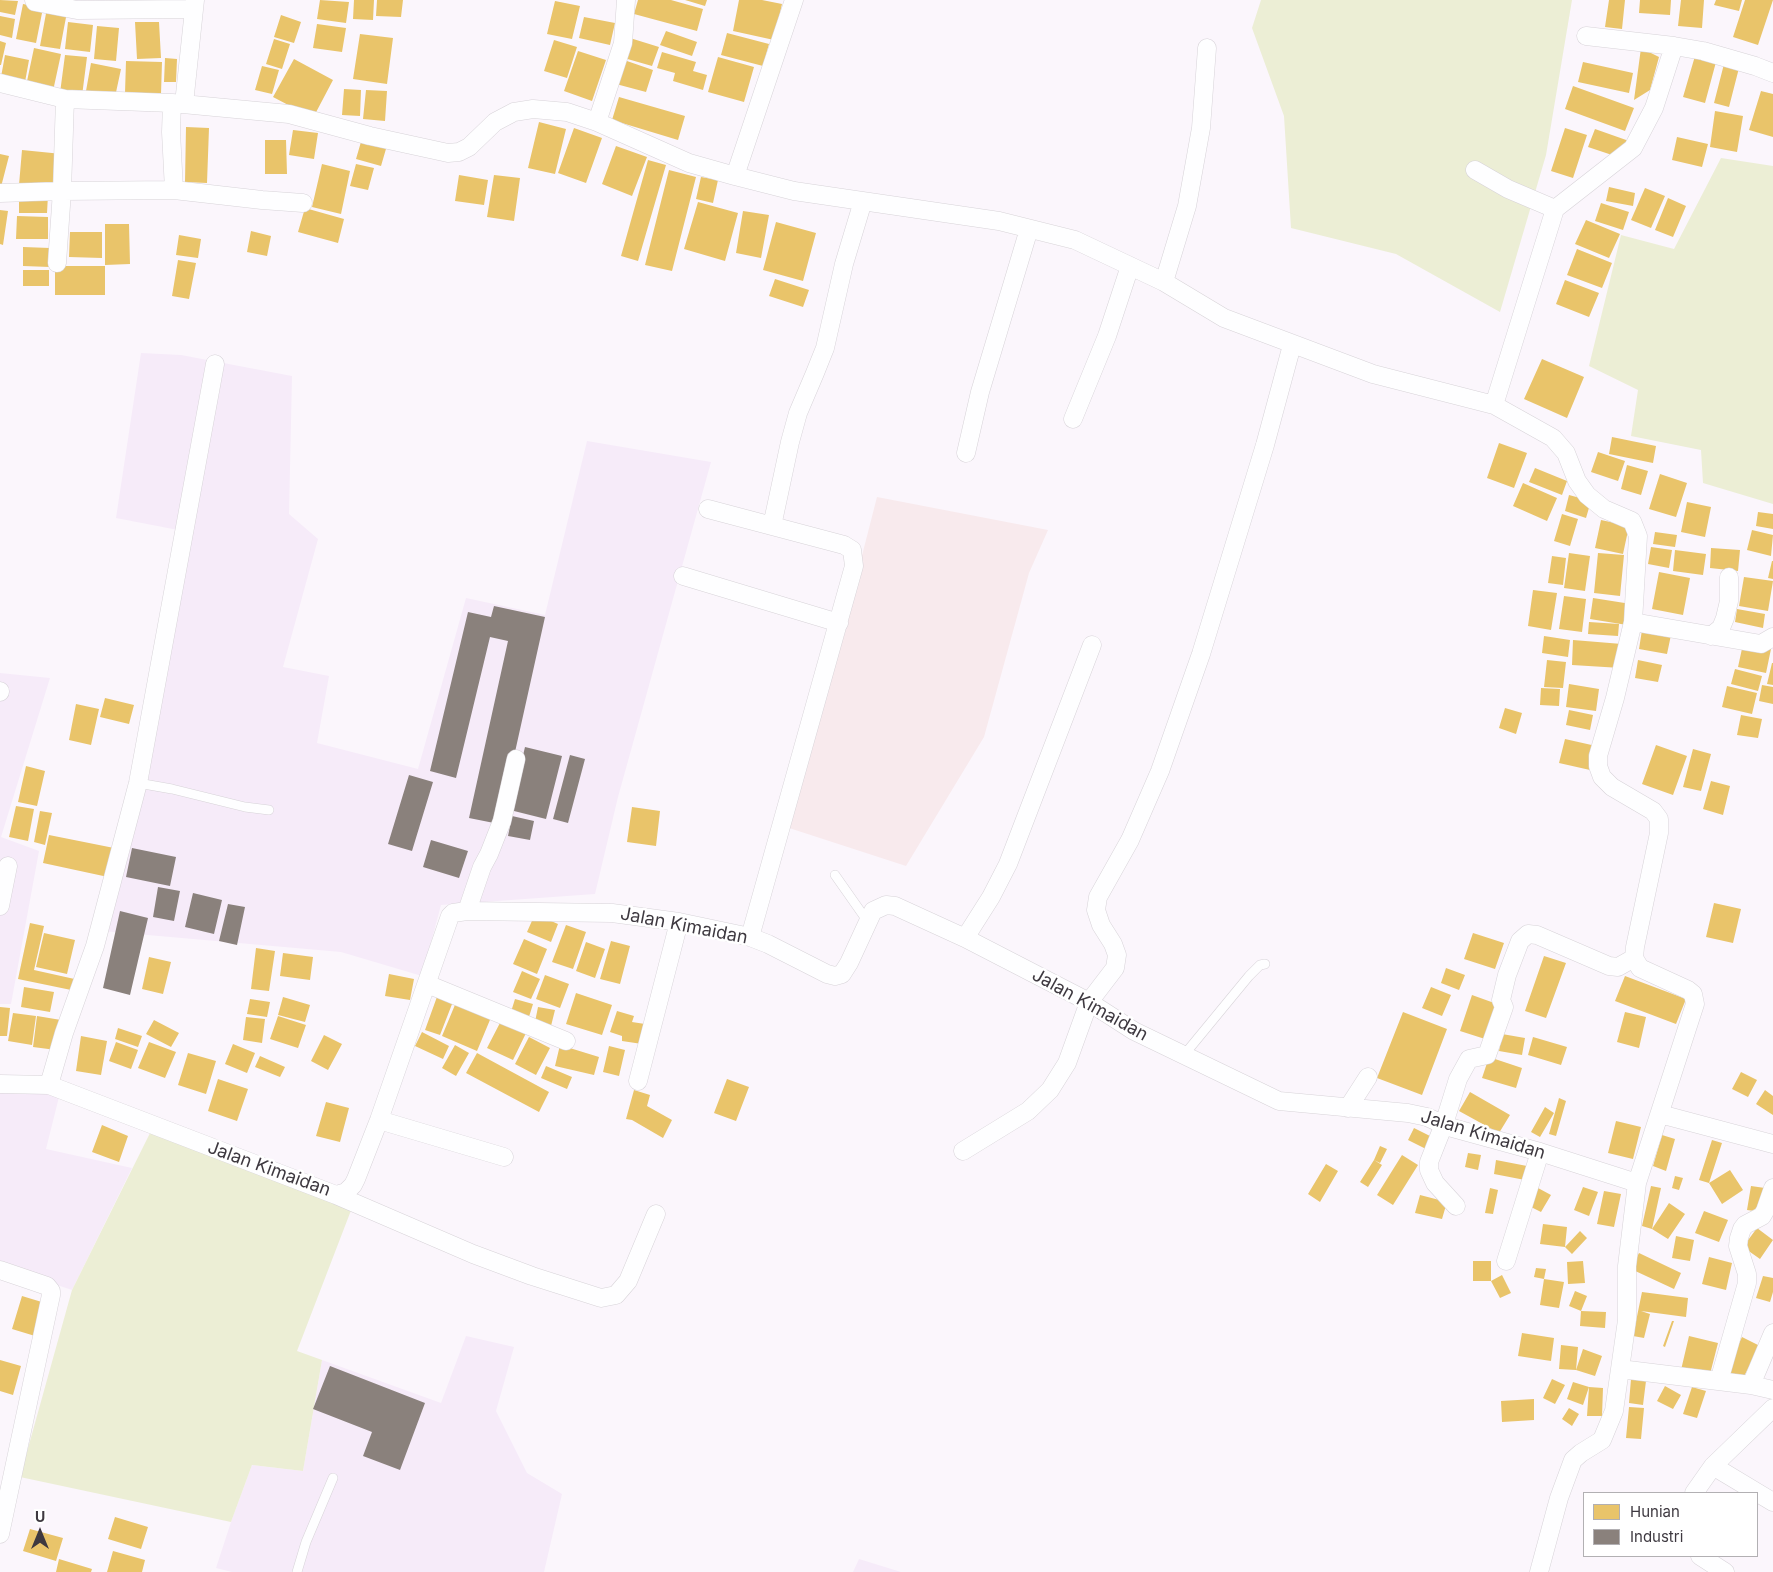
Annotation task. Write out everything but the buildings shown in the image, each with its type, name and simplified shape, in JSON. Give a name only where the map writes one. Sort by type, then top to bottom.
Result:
[{"type":"street","points":[[34,0],[35,2],[77,10],[194,5],[178,104],[171,132],[174,190]]},
{"type":"street","points":[[598,122],[623,43],[626,0]]},
{"type":"street","points":[[735,176],[794,0]]},
{"type":"street","points":[[1586,36],[1703,51],[1773,73]]},
{"type":"street","points":[[1494,405],[1555,209],[1633,148],[1654,108],[1674,46]]},
{"type":"street","points":[[1164,282],[1186,206],[1192,177],[1201,128],[1207,48]]},
{"type":"street","points":[[0,83],[65,99],[178,104],[290,114],[370,136],[448,153],[459,152],[469,147],[495,122],[514,112],[533,109],[567,112],[598,122],[689,163],[794,191],[999,221],[1075,240],[1164,282],[1224,318],[1373,374],[1494,405],[1553,438],[1566,453],[1577,481],[1587,495],[1604,509],[1632,521],[1638,536],[1633,622],[1615,698],[1598,756],[1598,766],[1602,777],[1612,787],[1653,811],[1659,819],[1660,833],[1634,958],[1640,968],[1688,990],[1693,994],[1695,1004],[1636,1183],[1627,1266],[1627,1320],[1614,1411],[1602,1440],[1573,1460],[1559,1498],[1539,1572]]},
{"type":"street","points":[[57,263],[65,99]]},
{"type":"street","points":[[1475,170],[1508,189],[1555,209]]},
{"type":"street","points":[[0,193],[174,190],[303,203]]},
{"type":"street","points":[[772,526],[798,413],[825,348],[844,264],[863,201]]},
{"type":"street","points":[[966,453],[980,392],[1030,229]]},
{"type":"street","points":[[1073,419],[1107,336],[1130,266]]},
{"type":"street","points":[[963,1151],[1028,1111],[1050,1090],[1067,1063],[1089,1002],[1115,968],[1116,955],[1113,944],[1101,925],[1096,910],[1098,897],[1130,840],[1153,788],[1198,663],[1265,445],[1292,345]]},
{"type":"street","points":[[49,1085],[64,1033],[95,946],[138,783],[215,364]]},
{"type":"street","points":[[708,508],[844,545],[852,550],[854,566],[750,937]]},
{"type":"street","points":[[683,576],[839,623]]},
{"type":"street","points":[[1711,636],[1721,628],[1725,618],[1729,576]]},
{"type":"street","points":[[1633,622],[1761,644],[1773,637]]},
{"type":"street","points":[[965,938],[1008,864],[1092,645]]},
{"type":"street","points":[[467,911],[482,867],[490,854],[502,821],[516,759]]},
{"type":"street","points":[[0,906],[8,866]]},
{"type":"street","name":"Jalan Kimaidan","points":[[0,1084],[49,1085],[336,1195],[346,1192],[353,1185],[380,1120],[450,916],[458,912],[467,911],[612,913],[679,922],[750,937],[768,944],[826,974],[835,976],[842,974],[873,911],[886,905],[895,906],[965,938],[1089,1002],[1134,1031],[1278,1101],[1408,1113],[1427,1117],[1444,1124],[1636,1183]]},
{"type":"street","points":[[638,1081],[679,922]]},
{"type":"street","points":[[1456,1206],[1435,1183],[1429,1170],[1429,1162],[1444,1124],[1458,1079],[1469,1059],[1487,1055],[1504,1007],[1501,1000],[1507,975],[1520,941],[1528,934],[1537,935],[1609,966],[1618,967],[1634,958]]},
{"type":"street","points":[[427,984],[566,1041]]},
{"type":"street","points":[[1348,1108],[1368,1077]]},
{"type":"street","points":[[1660,1114],[1773,1144]]},
{"type":"street","points":[[380,1120],[504,1158]]},
{"type":"street","points":[[1506,1261],[1540,1152]]},
{"type":"street","points":[[1719,1381],[1746,1283],[1747,1274],[1738,1246],[1739,1238],[1745,1225],[1762,1216],[1773,1188]]},
{"type":"street","points":[[336,1195],[473,1254],[532,1276],[601,1298],[616,1295],[628,1281],[656,1214]]},
{"type":"street","points":[[0,1270],[47,1286],[51,1296],[0,1534]]},
{"type":"street","points":[[1751,1385],[1773,1333]]},
{"type":"street","points":[[1620,1369],[1751,1385],[1773,1390]]},
{"type":"street","points":[[1695,1492],[1713,1466],[1773,1408]]},
{"type":"street","points":[[1713,1466],[1756,1492]]},
{"type":"street","points":[[1758,1493],[1773,1502]]},
{"type":"street","points":[[1702,1557],[1725,1572]]},
{"type":"lane","points":[[138,783],[195,794],[245,807],[268,810]]},
{"type":"lane","points":[[835,875],[868,922]]},
{"type":"lane","points":[[1184,1055],[1249,976],[1265,964]]},
{"type":"lane","points":[[297,1572],[306,1542],[333,1478]]},
{"type":"shaded area","points":[[141,353],[181,355],[292,376],[289,514],[318,539],[283,667],[329,676],[317,743],[418,769],[466,598],[545,615],[587,441],[711,462],[618,797],[595,894],[441,905],[422,976],[341,952],[102,931],[178,530],[116,518]]},
{"type":"shaded area","points":[[877,497],[1048,530],[1029,573],[984,737],[906,866],[783,826],[826,696]]},
{"type":"shaded area","points":[[0,673],[50,678],[1,837],[39,851],[11,1004],[0,1004]]},
{"type":"shaded area","points":[[0,1081],[62,1085],[46,1149],[132,1168],[72,1290],[0,1266]]},
{"type":"shaded area","points":[[466,1336],[514,1347],[496,1411],[527,1473],[562,1494],[544,1572],[232,1572],[216,1568],[252,1465],[303,1471],[322,1360],[441,1403]]},
{"type":"shaded area","points":[[859,1559],[901,1572],[853,1572]]},
{"type":"green space","points":[[1261,0],[1572,0],[1546,155],[1500,312],[1396,254],[1291,228],[1284,116],[1252,28]]},
{"type":"green space","points":[[1721,158],[1773,166],[1773,504],[1703,483],[1701,450],[1631,436],[1638,390],[1589,366],[1621,235],[1674,249]]},
{"type":"green space","points":[[157,1119],[355,1200],[297,1351],[322,1360],[303,1471],[252,1465],[231,1522],[20,1477],[72,1290]]}]
